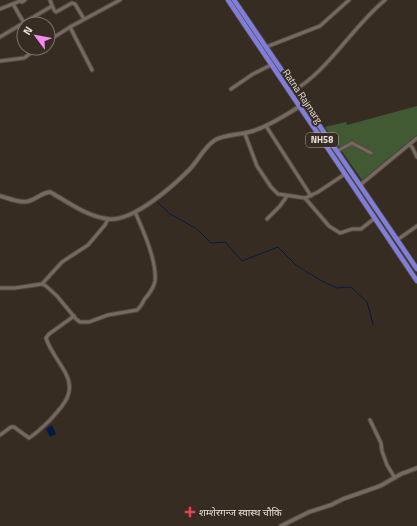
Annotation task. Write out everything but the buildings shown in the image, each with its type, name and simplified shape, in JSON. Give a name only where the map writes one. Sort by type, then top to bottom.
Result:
[{"type":"highway","name":"Ratna Rajmarg","points":[[228,0],[271,65],[304,104],[417,269]]},
{"type":"highway","name":"Ratna Rajmarg","points":[[234,0],[266,47],[293,91],[299,107],[376,218],[417,281]]},
{"type":"street","points":[[0,9],[25,0]]},
{"type":"street","points":[[50,0],[56,12],[72,3],[75,4],[84,19]]},
{"type":"street","points":[[56,36],[120,0]]},
{"type":"street","points":[[341,0],[343,5]]},
{"type":"street","points":[[266,47],[320,26],[348,0]]},
{"type":"street","points":[[293,91],[313,77],[358,29],[371,12],[385,0]]},
{"type":"street","points":[[13,4],[20,16]]},
{"type":"street","points":[[36,16],[52,6]]},
{"type":"street","points":[[70,27],[92,70]]},
{"type":"street","points":[[0,37],[16,28]]},
{"type":"street","points":[[0,61],[24,58],[27,56]]},
{"type":"street","points":[[231,89],[253,74],[271,65]]},
{"type":"street","points":[[0,196],[28,202],[43,193],[50,192],[87,212],[108,219],[125,216],[135,212],[155,199],[180,179],[215,140],[223,136],[245,134],[266,126],[304,104]]},
{"type":"street","points":[[266,126],[311,196]]},
{"type":"street","points":[[245,134],[257,166],[270,187],[278,194],[305,198],[311,196],[345,174]]},
{"type":"street","points":[[360,185],[417,138]]},
{"type":"street","points":[[337,151],[352,143],[371,153]]},
{"type":"street","points":[[409,145],[412,147],[417,156]]},
{"type":"street","points":[[267,219],[280,206],[287,196]]},
{"type":"street","points":[[305,198],[329,226],[340,233],[360,228],[376,218]]},
{"type":"street","points":[[0,288],[15,288],[42,284],[57,296],[80,322],[89,322],[108,315],[137,310],[141,307],[155,281],[152,256],[141,224],[135,212]]},
{"type":"street","points":[[42,284],[62,262],[88,245],[105,225],[108,219]]},
{"type":"street","points":[[397,240],[417,226]]},
{"type":"street","points":[[0,435],[11,427],[14,427],[29,438],[43,427],[66,403],[69,391],[66,374],[46,338],[49,334],[74,316]]},
{"type":"street","points":[[370,420],[381,443],[387,465],[395,478]]},
{"type":"street","points":[[281,526],[309,512],[380,486],[417,468]]},
{"type":"green space","points":[[417,106],[417,135],[362,180],[325,127],[346,122],[347,125]]},
{"type":"water","points":[[52,425],[56,434],[50,437],[46,429]]},
{"type":"waterway","points":[[157,202],[170,214],[197,229],[211,243],[225,242],[242,261],[278,247],[296,265],[320,280],[337,288],[351,287],[367,302],[373,324]]},
{"type":"place","name":"शम्शेरगन्ज स्वास्थ चौकि","points":[[190,512]]}]
